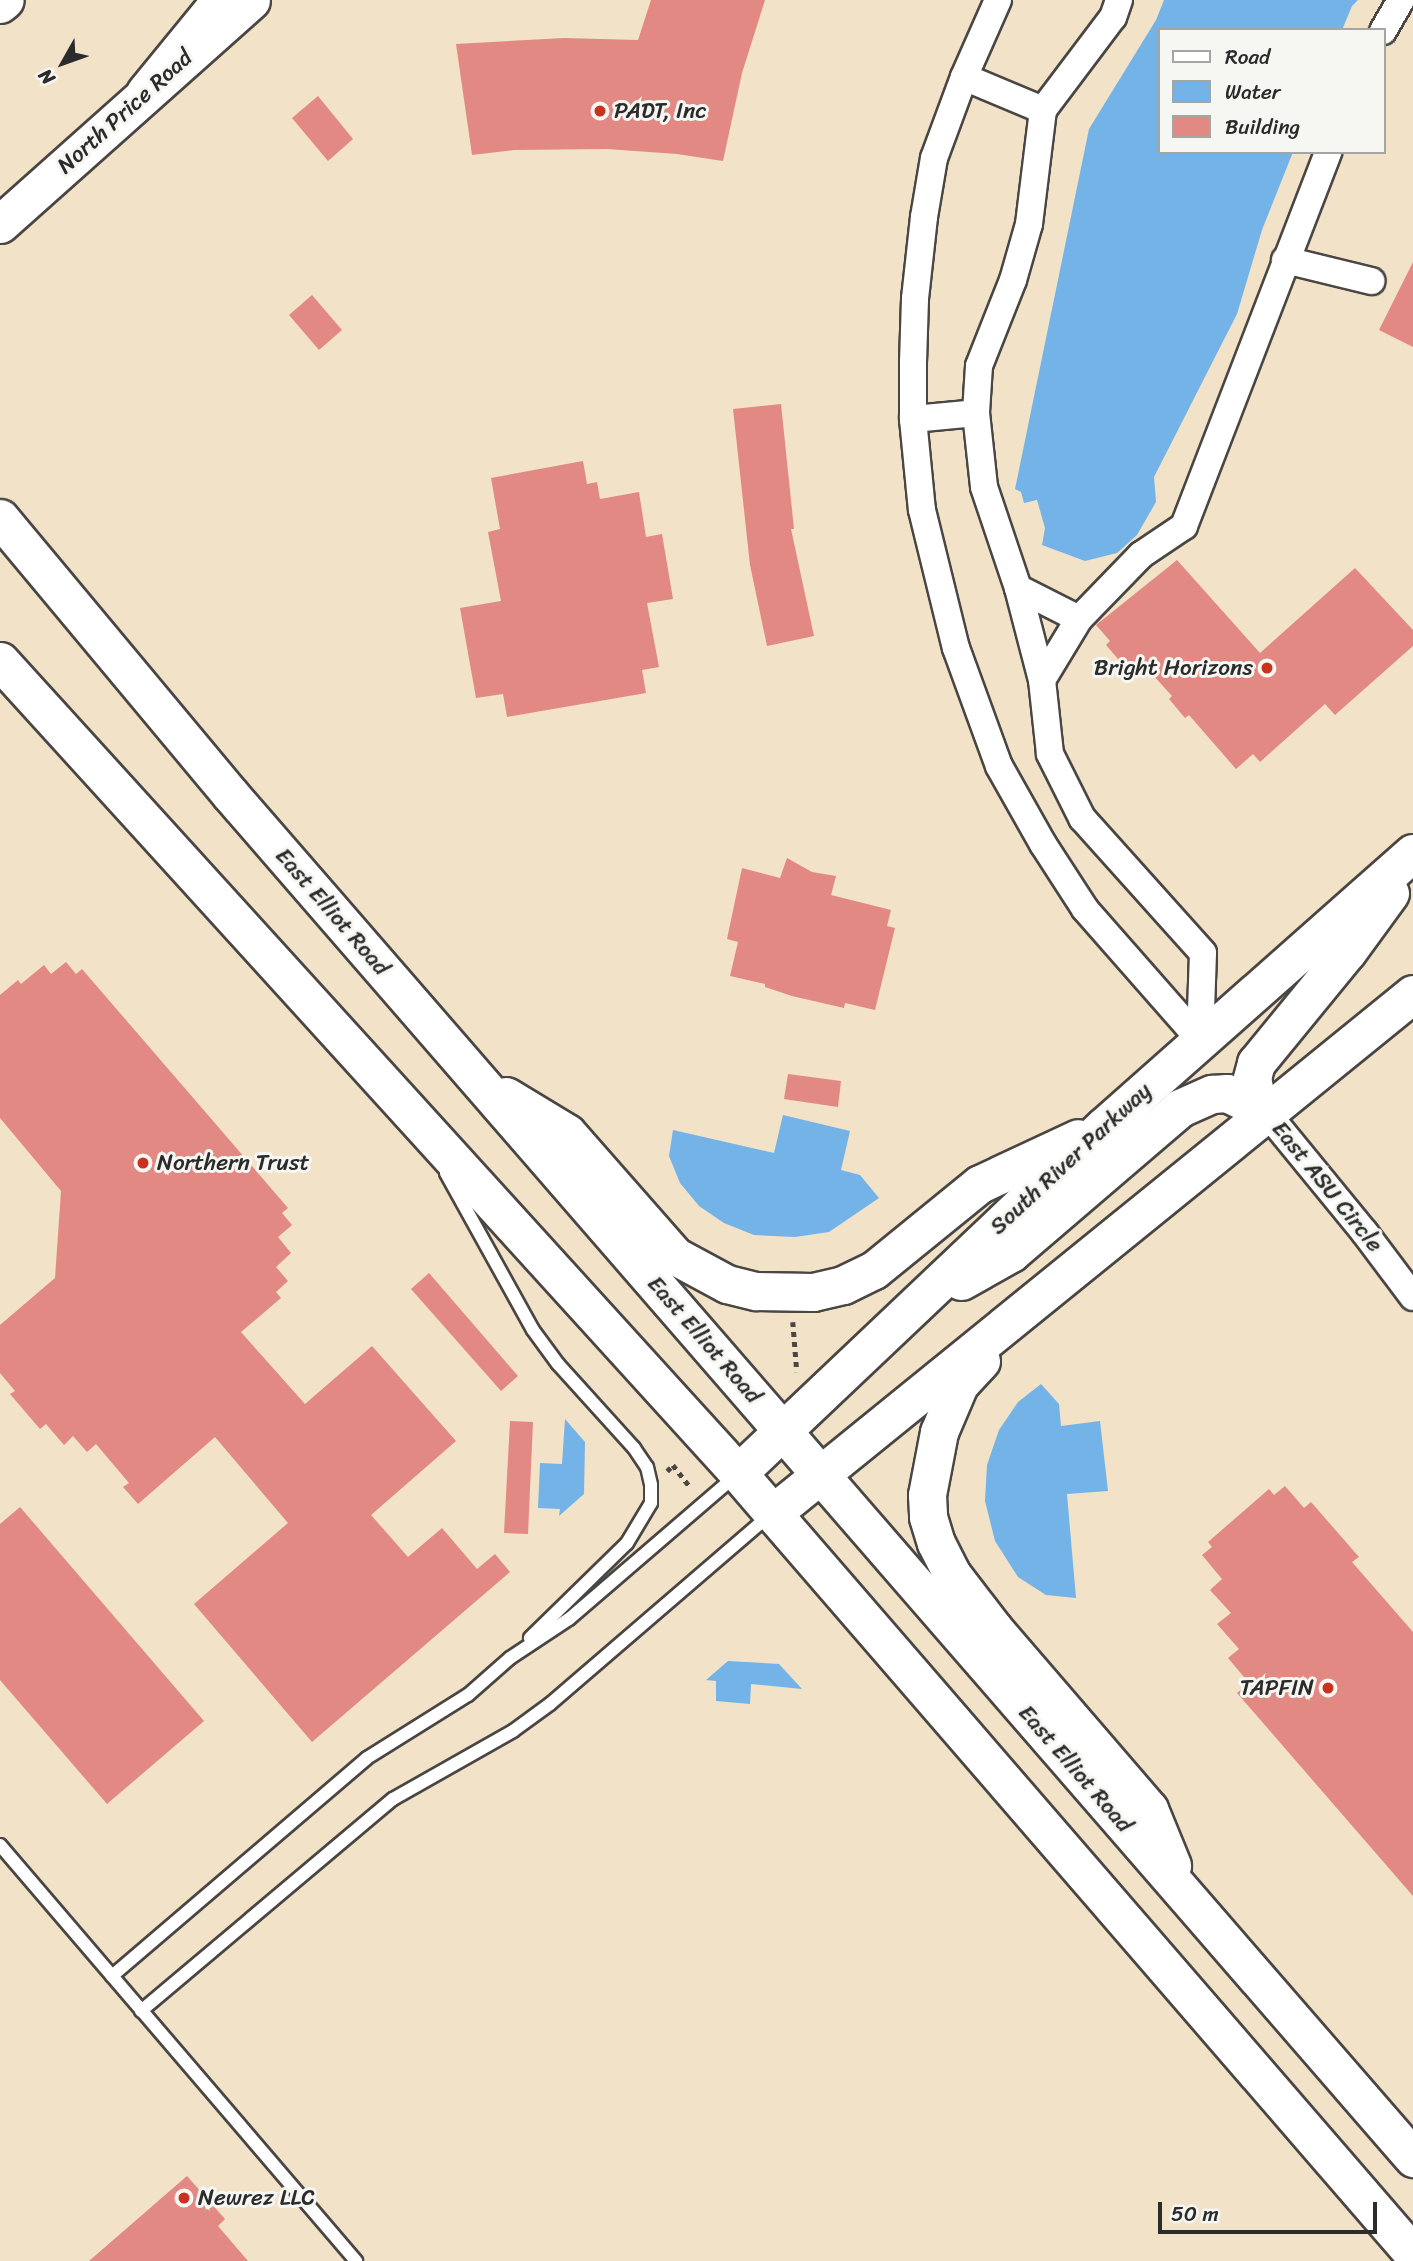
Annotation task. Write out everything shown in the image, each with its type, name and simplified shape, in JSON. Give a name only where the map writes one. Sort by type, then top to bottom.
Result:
[{"type":"highway","points":[[0,4],[5,0]]},
{"type":"highway","points":[[146,93],[222,0]]},
{"type":"main road","name":"North Price Road","points":[[0,223],[251,0]]},
{"type":"main road","name":"East Elliot Road","points":[[0,518],[230,794],[1413,2158]]},
{"type":"main road","points":[[0,662],[738,1473],[1413,2254]]},
{"type":"main road","name":"South River Parkway","points":[[738,1473],[1104,1126],[1413,853]]},
{"type":"main road","points":[[1266,1112],[1255,1093],[1252,1078],[1256,1063],[1347,953],[1413,861]]},
{"type":"main road","points":[[773,1513],[1413,994]]},
{"type":"main road","points":[[475,1077],[567,1133],[675,1256],[727,1284],[756,1291],[813,1292],[843,1285],[874,1270],[980,1184],[1104,1126]]},
{"type":"main road","points":[[915,1306],[1011,1253],[1180,1108],[1212,1094],[1227,1093],[1245,1099],[1266,1112]]},
{"type":"main road","points":[[1059,1280],[1018,1327],[976,1365],[959,1385],[939,1432],[927,1495],[928,1517],[951,1573],[994,1629],[1149,1810],[1183,1892]]},
{"type":"street","points":[[998,0],[964,78],[934,158],[924,217],[915,299],[913,419],[922,510],[956,649],[999,766],[1043,844],[1085,909],[1200,1040]]},
{"type":"street","points":[[1119,0],[1113,17],[1043,110],[1028,224],[1013,280],[979,366],[976,414],[984,487],[1018,589],[1042,681],[1050,754],[1082,818],[1203,953],[1200,1040]]},
{"type":"street","points":[[1385,28],[1401,0]]},
{"type":"street","points":[[964,78],[1043,110]]},
{"type":"street","points":[[1042,681],[1079,619],[1140,555],[1184,526],[1327,154]]},
{"type":"street","points":[[1285,260],[1371,281]]},
{"type":"street","points":[[913,419],[976,414]]},
{"type":"street","points":[[1018,589],[1079,619]]},
{"type":"street","name":"East ASU Circle","points":[[1266,1112],[1365,1233],[1413,1297]]},
{"type":"lane","points":[[112,1976],[368,1758],[468,1695],[510,1658],[626,1543],[651,1503],[647,1467],[634,1448],[558,1364],[533,1330],[481,1241],[424,1131]]},
{"type":"lane","points":[[510,1658],[569,1619],[738,1473]]},
{"type":"lane","points":[[141,2011],[393,1799],[513,1731],[550,1704],[773,1513]]},
{"type":"lane","points":[[0,1845],[356,2261]]},
{"type":"path","points":[[793,1320],[797,1372]]},
{"type":"path","points":[[663,1474],[673,1465],[695,1493]]},
{"type":"water","points":[[1164,0],[1358,0],[1352,6],[1343,28],[1158,28],[1158,154],[1292,154],[1262,230],[1237,314],[1154,477],[1156,502],[1137,535],[1117,553],[1085,561],[1042,545],[1045,528],[1037,500],[1024,503],[1021,492],[1015,489],[1089,129],[1156,20]]},
{"type":"water","points":[[783,1115],[850,1131],[841,1170],[860,1175],[879,1198],[829,1232],[795,1237],[754,1235],[724,1223],[699,1206],[680,1183],[669,1156],[673,1130],[774,1153]]},
{"type":"water","points":[[1041,1384],[1059,1404],[1061,1426],[1100,1421],[1108,1491],[1067,1494],[1076,1598],[1046,1595],[1018,1577],[995,1541],[985,1501],[987,1465],[999,1430],[1018,1402]]},
{"type":"water","points":[[565,1419],[585,1442],[584,1494],[559,1516],[560,1509],[538,1508],[540,1463],[562,1464]]},
{"type":"water","points":[[728,1661],[779,1664],[802,1689],[751,1684],[750,1704],[716,1701],[716,1681],[706,1680]]},
{"type":"building","name":"PADT, Inc","points":[[651,0],[765,0],[742,73],[723,161],[677,154],[607,149],[514,150],[472,155],[456,44],[564,38],[638,40]]},
{"type":"building","points":[[318,96],[353,139],[328,161],[292,118]]},
{"type":"building","points":[[1413,262],[1413,347],[1379,330]]},
{"type":"building","points":[[312,295],[342,330],[319,350],[289,315]]},
{"type":"building","points":[[781,404],[794,529],[791,529],[814,636],[767,646],[750,565],[733,409]]},
{"type":"building","points":[[583,461],[587,484],[597,482],[600,499],[639,492],[646,537],[662,534],[673,599],[647,603],[659,667],[642,670],[646,693],[507,717],[503,694],[476,698],[460,608],[501,601],[488,532],[500,529],[491,478]]},
{"type":"building","name":"Bright Horizons","points":[[1177,560],[1260,653],[1355,568],[1413,630],[1413,646],[1335,715],[1325,704],[1260,762],[1253,754],[1236,769],[1189,715],[1185,718],[1169,699],[1172,696],[1142,663],[1130,673],[1106,645],[1110,641],[1096,625]]},
{"type":"building","points":[[787,858],[812,872],[836,876],[831,895],[891,910],[887,926],[895,928],[875,1010],[845,1003],[844,1008],[792,996],[765,987],[765,984],[730,976],[738,942],[727,939],[742,868],[780,878]]},
{"type":"building","points":[[66,962],[76,974],[82,969],[288,1208],[282,1213],[292,1225],[278,1237],[291,1253],[276,1267],[288,1281],[276,1292],[281,1298],[241,1332],[305,1404],[372,1346],[456,1441],[371,1515],[408,1557],[442,1528],[477,1569],[495,1554],[510,1572],[312,1742],[194,1604],[288,1523],[215,1437],[138,1504],[123,1487],[129,1483],[96,1444],[87,1452],[73,1436],[64,1445],[46,1424],[40,1429],[10,1394],[15,1391],[0,1373],[0,1325],[55,1278],[61,1191],[0,1118],[0,995],[18,980],[21,984],[44,965],[51,974]]},
{"type":"building","points":[[788,1074],[841,1081],[838,1107],[784,1099]]},
{"type":"building","points":[[429,1273],[518,1376],[501,1391],[411,1289]]},
{"type":"building","points":[[510,1421],[533,1422],[528,1534],[504,1533]]},
{"type":"building","name":"TAPFIN","points":[[1285,1486],[1304,1508],[1311,1502],[1359,1557],[1352,1562],[1413,1632],[1413,1896],[1237,1693],[1249,1683],[1228,1658],[1239,1649],[1217,1624],[1231,1613],[1210,1590],[1222,1579],[1202,1555],[1212,1547],[1208,1542],[1269,1489],[1274,1495]]},
{"type":"building","points":[[20,1507],[204,1721],[107,1804],[0,1680],[0,1524]]},
{"type":"building","name":"Newrez LLC","points":[[187,2176],[225,2219],[218,2226],[248,2261],[89,2261]]},
{"type":"place","name":"PADT, Inc","points":[[600,111]]},
{"type":"place","name":"Bright Horizons","points":[[1267,668]]},
{"type":"place","name":"Northern Trust","points":[[143,1163]]},
{"type":"place","name":"TAPFIN","points":[[1328,1688]]},
{"type":"place","name":"Newrez LLC","points":[[184,2198]]}]
